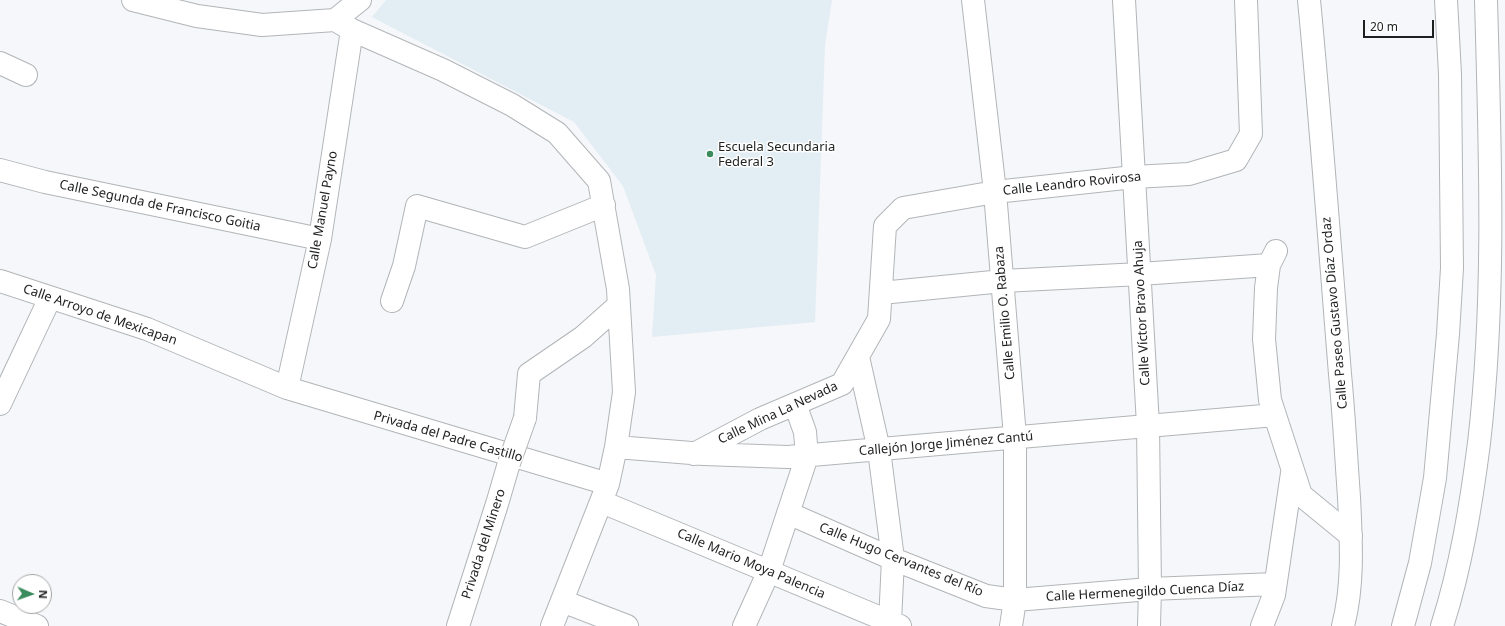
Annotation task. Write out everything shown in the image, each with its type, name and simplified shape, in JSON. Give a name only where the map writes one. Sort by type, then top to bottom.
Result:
[{"type":"street","points":[[133,0],[197,16],[262,24],[343,25],[443,70],[512,105],[557,134],[599,181],[618,289],[624,392],[618,438],[605,493],[552,626]]},
{"type":"street","points":[[343,25],[360,0]]},
{"type":"street","name":"Calle Emilio O. Rabaza","points":[[973,0],[995,192],[1015,437],[1015,600],[1011,626]]},
{"type":"street","name":"Calle Víctor Bravo Ahuja","points":[[1124,0],[1148,425],[1149,626]]},
{"type":"street","name":"Calle Leandro Rovirosa","points":[[885,226],[903,208],[995,192],[1189,174],[1236,160],[1251,134],[1246,0]]},
{"type":"street","name":"Calle Paseo Gustavo Díaz Ordaz","points":[[1309,0],[1345,426],[1351,536],[1350,577],[1346,615],[1343,626]]},
{"type":"street","points":[[1403,626],[1420,564],[1436,478],[1448,334],[1452,268],[1450,74],[1446,0]]},
{"type":"street","points":[[1442,626],[1450,601],[1466,531],[1483,408],[1490,302],[1490,160],[1486,0]]},
{"type":"street","name":"Calle Manuel Payno","points":[[287,388],[320,239],[343,25]]},
{"type":"street","points":[[0,64],[26,75]]},
{"type":"street","name":"Calle Segunda de Francisco Goitia","points":[[0,170],[45,182],[320,239]]},
{"type":"street","points":[[392,300],[404,266],[417,206],[525,237],[604,205]]},
{"type":"street","name":"Calle Mina La Nevada","points":[[694,454],[760,419],[842,384],[879,319],[885,226]]},
{"type":"street","points":[[881,293],[1003,281],[1140,274],[1272,258],[1266,288],[1264,339],[1270,400],[1301,495],[1351,536]]},
{"type":"street","name":"Calle Arroyo de Mexicapan","points":[[0,281],[147,329],[287,388]]},
{"type":"street","points":[[0,404],[50,298]]},
{"type":"street","name":"Privada del Minero","points":[[458,626],[509,463],[525,418],[529,374],[583,337],[619,305]]},
{"type":"street","points":[[858,357],[879,450],[893,559],[893,625]]},
{"type":"street","name":"Privada del Padre Castillo","points":[[287,388],[605,493]]},
{"type":"street","points":[[744,626],[769,571],[807,456],[804,432],[795,404]]},
{"type":"street","name":"Callejón Jorge Jiménez Cantú","points":[[618,438],[694,454],[788,457],[1275,415]]},
{"type":"street","points":[[1262,626],[1274,595],[1293,470]]},
{"type":"street","name":"Calle Mario Moya Palencia","points":[[605,493],[769,571],[893,625]]},
{"type":"street","name":"Calle Hugo Cervantes del Río","points":[[788,513],[893,559],[986,596],[1015,600]]},
{"type":"street","name":"Calle Hermenegildo Cuenca Díaz","points":[[1015,600],[1150,588],[1276,584]]},
{"type":"street","points":[[562,601],[627,626]]},
{"type":"street","points":[[0,611],[37,626]]},
{"type":"shaded area","name":"Escuela Secundaria Federal 3","points":[[386,0],[832,0],[825,45],[815,322],[652,337],[656,275],[623,186],[574,122],[372,17]]},
{"type":"place","name":"Escuela Secundaria Federal 3","points":[[710,154]]}]
